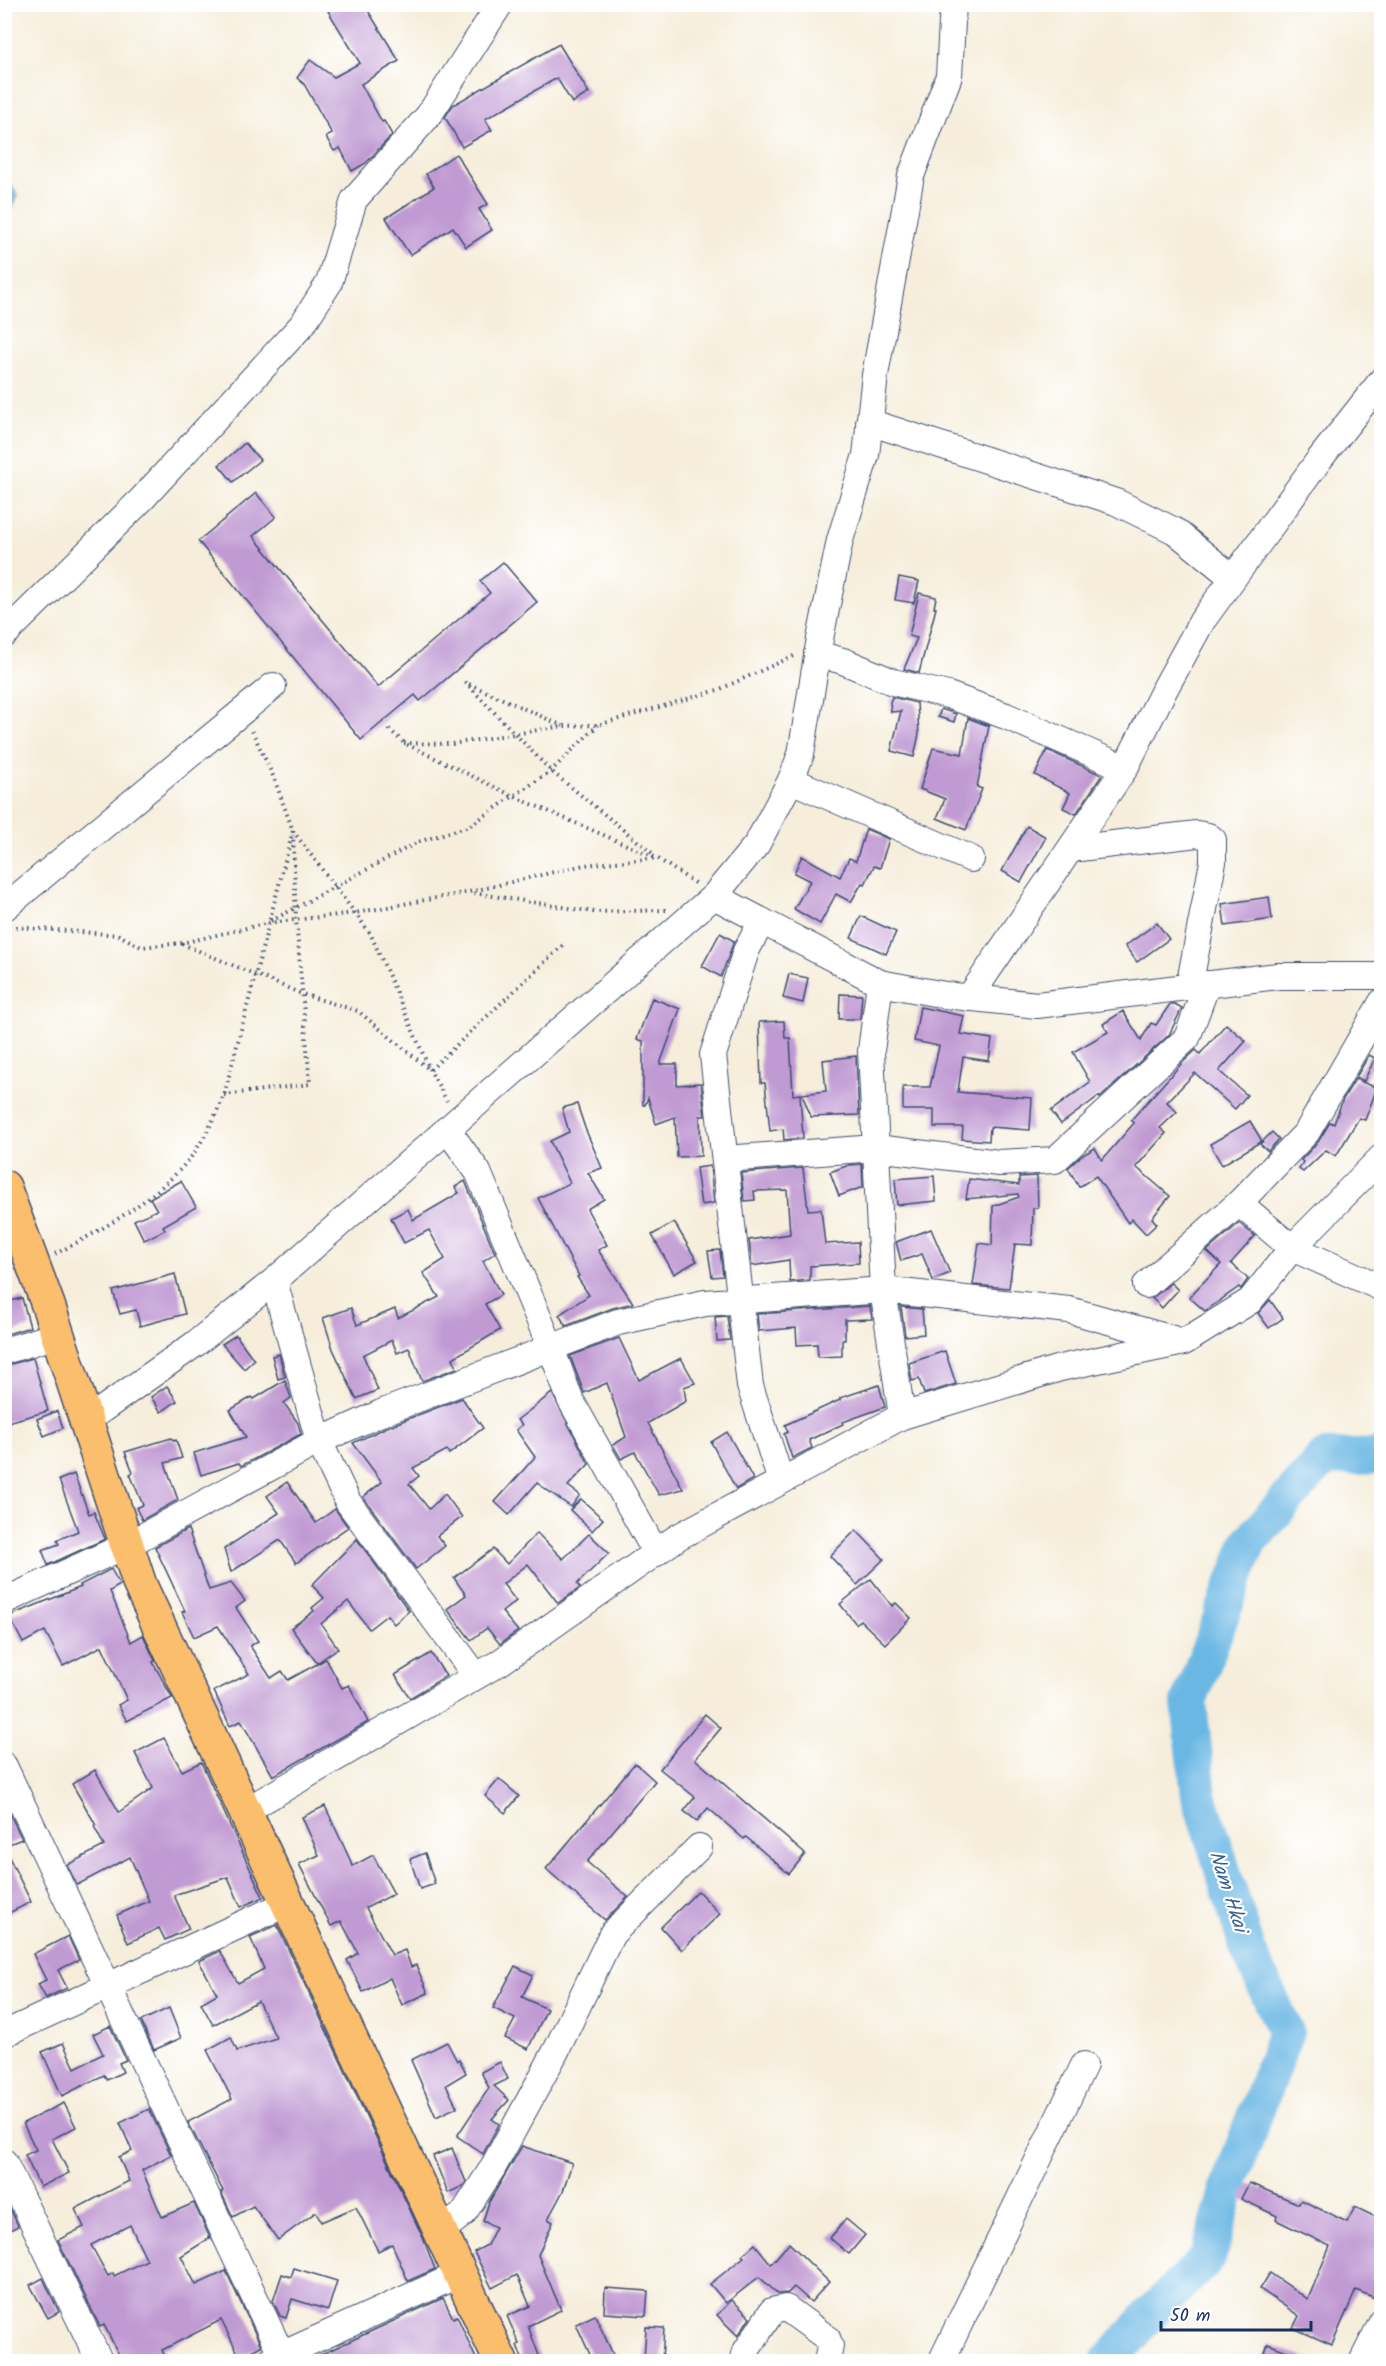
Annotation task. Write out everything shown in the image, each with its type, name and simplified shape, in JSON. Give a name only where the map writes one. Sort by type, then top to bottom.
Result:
[{"type":"main road","points":[[4,1187],[57,1335],[141,1585],[501,2361]]},
{"type":"street","points":[[4,635],[142,499],[302,325],[329,283],[354,200],[429,116],[500,4]]},
{"type":"street","points":[[86,1421],[195,1344],[274,1281],[707,902],[757,844],[791,780],[801,754],[818,649],[840,540],[866,455],[874,375],[911,176],[950,76],[953,4]]},
{"type":"street","points":[[969,998],[1125,768],[1202,621],[1318,460],[1382,380]]},
{"type":"street","points":[[869,422],[1116,502],[1175,531],[1233,578]]},
{"type":"street","points":[[818,649],[893,682],[948,695],[977,706],[1125,768]]},
{"type":"street","points":[[4,908],[273,686]]},
{"type":"street","points":[[791,780],[971,859]]},
{"type":"street","points":[[725,1159],[876,1148],[999,1163],[1055,1160],[1187,1038],[1198,986],[1213,862],[1213,840],[1208,836],[1197,834],[1071,849]]},
{"type":"street","points":[[707,902],[762,921],[880,984],[969,998],[1036,1005],[1278,976],[1382,976]]},
{"type":"street","points":[[762,921],[746,951],[713,1055],[750,1386],[781,1481]]},
{"type":"street","points":[[880,984],[871,1051],[883,1290],[902,1416]]},
{"type":"street","points":[[1146,1285],[1239,1203],[1307,1132],[1382,1002]]},
{"type":"street","points":[[452,1125],[477,1172],[570,1399],[656,1553]]},
{"type":"street","points":[[245,1811],[499,1663],[678,1537],[902,1416],[1060,1368],[1184,1342],[1250,1300],[1292,1248],[1382,1157]]},
{"type":"street","points":[[1239,1203],[1292,1248],[1382,1288]]},
{"type":"street","points":[[274,1281],[319,1441],[348,1502],[476,1676]]},
{"type":"street","points":[[4,1601],[128,1545],[319,1441],[381,1413],[618,1322],[705,1303],[883,1290],[1069,1310],[1184,1342]]},
{"type":"street","points":[[4,1351],[57,1335]]},
{"type":"street","points":[[4,1766],[108,1986],[278,2359],[460,2274]]},
{"type":"street","points":[[441,2231],[464,2214],[492,2169],[556,2051],[612,1935],[699,1847]]},
{"type":"street","points":[[4,2034],[288,1903]]},
{"type":"street","points":[[940,2361],[1084,2065]]},
{"type":"street","points":[[4,2162],[100,2361]]},
{"type":"street","points":[[743,2361],[746,2351],[772,2311],[786,2308],[827,2338],[830,2346],[827,2361]]},
{"type":"street","points":[[1362,2361],[1382,2322]]},
{"type":"path","points":[[404,743],[452,744],[563,726],[598,725],[718,690],[818,649]]},
{"type":"path","points":[[563,726],[465,682],[551,771],[707,902]]},
{"type":"path","points":[[224,1095],[310,1084],[296,919],[293,831],[274,778],[242,711]]},
{"type":"path","points":[[268,923],[418,842],[469,826],[551,771],[598,725]]},
{"type":"path","points":[[389,729],[404,743],[513,796],[657,858]]},
{"type":"path","points":[[293,831],[370,933],[452,1125]]},
{"type":"path","points":[[33,1266],[109,1226],[164,1184],[190,1158],[209,1129],[224,1095],[293,831]]},
{"type":"path","points":[[4,926],[119,935],[141,947],[182,943],[268,923],[355,913],[470,892],[584,865],[657,858]]},
{"type":"path","points":[[470,892],[594,912],[707,902]]},
{"type":"path","points":[[182,943],[302,994],[358,1011],[430,1070]]},
{"type":"path","points":[[430,1070],[565,943]]},
{"type":"water","points":[[4,175],[17,195],[5,224],[4,224]]},
{"type":"building","points":[[338,4],[364,4],[399,61],[361,84],[392,135],[366,163],[352,171],[340,148],[334,151],[326,137],[332,134],[304,84],[297,78],[310,60],[334,77],[360,63],[328,11]]},
{"type":"building","points":[[559,44],[589,93],[572,103],[557,78],[485,119],[492,130],[462,147],[445,117],[453,105]]},
{"type":"building","points":[[456,154],[488,204],[479,209],[492,230],[466,247],[453,227],[410,255],[386,218],[434,187],[426,174]]},
{"type":"building","points":[[245,443],[260,460],[233,482],[219,465]]},
{"type":"building","points":[[256,493],[276,517],[253,536],[378,687],[490,593],[480,581],[503,562],[537,602],[420,701],[415,695],[361,740],[198,541]]},
{"type":"building","points":[[899,577],[919,581],[914,603],[895,600]]},
{"type":"building","points":[[919,593],[936,597],[934,608],[936,608],[919,673],[904,669],[917,638],[909,636]]},
{"type":"building","points":[[892,697],[917,703],[919,734],[914,757],[891,751],[901,711],[891,712]]},
{"type":"building","points":[[941,709],[956,714],[954,722],[938,717]]},
{"type":"building","points":[[968,718],[989,726],[977,787],[982,789],[966,830],[937,818],[945,799],[920,789],[933,748],[962,754]]},
{"type":"building","points":[[1047,750],[1102,775],[1076,814],[1063,808],[1070,793],[1035,775]]},
{"type":"building","points":[[1027,826],[1046,837],[1021,882],[1002,871]]},
{"type":"building","points":[[866,829],[889,839],[880,868],[874,866],[865,884],[862,883],[851,902],[836,894],[820,924],[794,909],[810,881],[794,873],[802,856],[840,877],[849,858],[856,861]]},
{"type":"building","points":[[1269,897],[1272,919],[1225,926],[1222,904]]},
{"type":"building","points":[[861,916],[896,932],[886,954],[851,938]]},
{"type":"building","points":[[1157,923],[1169,939],[1137,962],[1125,946]]},
{"type":"building","points":[[720,933],[734,941],[721,977],[702,966]]},
{"type":"building","points":[[789,974],[808,978],[803,1003],[783,998]]},
{"type":"building","points":[[840,994],[862,995],[860,1019],[839,1019]]},
{"type":"building","points":[[652,998],[680,1009],[660,1064],[677,1064],[677,1085],[701,1083],[705,1116],[700,1116],[701,1156],[677,1157],[675,1117],[656,1124],[648,1098],[643,1105],[643,1041],[637,1039]]},
{"type":"building","points":[[1170,1004],[1182,1008],[1169,1035],[1100,1098],[1099,1096],[1061,1124],[1051,1111],[1090,1082],[1073,1052],[1108,1032],[1103,1024],[1123,1011],[1141,1040],[1151,1023],[1156,1025]]},
{"type":"building","points":[[920,1007],[964,1016],[960,1034],[992,1039],[989,1061],[963,1057],[958,1092],[1032,1098],[1030,1130],[990,1127],[989,1141],[962,1139],[963,1127],[934,1127],[934,1110],[903,1110],[903,1087],[930,1087],[939,1046],[914,1041]]},
{"type":"building","points":[[784,1021],[785,1038],[790,1038],[793,1095],[800,1094],[803,1138],[784,1140],[783,1129],[770,1131],[765,1083],[761,1083],[759,1022]]},
{"type":"building","points":[[1226,1024],[1246,1041],[1219,1071],[1247,1095],[1235,1109],[1195,1073],[1167,1102],[1177,1112],[1160,1128],[1166,1133],[1136,1167],[1170,1196],[1152,1218],[1157,1224],[1146,1234],[1132,1219],[1128,1223],[1096,1176],[1079,1187],[1068,1168],[1081,1156],[1095,1148],[1102,1160],[1134,1123],[1131,1120],[1182,1063],[1196,1050],[1200,1054]]},
{"type":"building","points":[[1369,1055],[1375,1058],[1364,1081],[1356,1077]]},
{"type":"building","points":[[856,1056],[859,1115],[811,1117],[802,1094],[826,1091],[823,1060]]},
{"type":"building","points":[[1355,1079],[1377,1088],[1365,1120],[1359,1118],[1336,1156],[1326,1150],[1303,1172],[1299,1169],[1303,1162],[1301,1160],[1318,1142],[1330,1122],[1334,1124],[1343,1099]]},
{"type":"building","points":[[577,1104],[602,1168],[588,1173],[604,1199],[587,1209],[607,1245],[598,1250],[633,1303],[566,1326],[559,1315],[589,1295],[577,1277],[579,1276],[538,1198],[570,1183],[550,1141],[569,1132],[562,1108]]},
{"type":"building","points":[[1250,1121],[1262,1141],[1222,1165],[1210,1144]]},
{"type":"building","points":[[1272,1132],[1279,1139],[1268,1151],[1260,1144]]},
{"type":"building","points":[[862,1164],[863,1187],[839,1196],[830,1172],[849,1165]]},
{"type":"building","points":[[710,1166],[714,1203],[701,1205],[696,1168]]},
{"type":"building","points":[[803,1168],[808,1210],[821,1209],[825,1244],[858,1242],[859,1263],[810,1266],[810,1280],[790,1282],[789,1260],[752,1266],[749,1240],[790,1234],[787,1190],[754,1191],[755,1200],[744,1201],[741,1173]]},
{"type":"building","points":[[934,1176],[936,1201],[897,1205],[895,1179]]},
{"type":"building","points":[[1037,1176],[1038,1208],[1033,1208],[1032,1245],[1015,1244],[1009,1288],[973,1285],[979,1243],[992,1245],[993,1206],[1019,1197],[1018,1194],[966,1199],[969,1179],[1019,1185],[1019,1177]]},
{"type":"building","points":[[181,1181],[196,1207],[163,1226],[165,1230],[144,1240],[134,1220],[157,1210],[150,1198]]},
{"type":"building","points":[[465,1181],[495,1253],[483,1261],[501,1295],[485,1304],[500,1330],[453,1358],[457,1368],[422,1381],[409,1348],[397,1353],[392,1340],[363,1355],[378,1390],[356,1399],[333,1349],[323,1318],[351,1308],[357,1325],[395,1309],[398,1318],[439,1297],[423,1273],[445,1259],[429,1230],[404,1243],[391,1218],[408,1209],[413,1220],[459,1193],[455,1187]]},
{"type":"building","points":[[674,1222],[697,1261],[674,1274],[652,1235]]},
{"type":"building","points":[[1239,1223],[1255,1236],[1231,1263],[1248,1279],[1241,1289],[1239,1287],[1205,1311],[1189,1297],[1221,1264],[1207,1251]]},
{"type":"building","points":[[931,1229],[950,1273],[933,1280],[922,1254],[901,1261],[896,1242]]},
{"type":"building","points":[[720,1250],[723,1276],[712,1277],[708,1251]]},
{"type":"building","points":[[175,1274],[185,1314],[140,1326],[136,1310],[120,1314],[113,1291]]},
{"type":"building","points":[[1171,1283],[1178,1290],[1162,1308],[1152,1298]]},
{"type":"building","points":[[22,1298],[30,1327],[4,1335],[4,1303]]},
{"type":"building","points":[[1270,1300],[1283,1318],[1269,1328],[1258,1313]]},
{"type":"building","points":[[870,1306],[872,1319],[845,1320],[842,1356],[818,1357],[817,1344],[797,1345],[796,1328],[759,1331],[757,1314]]},
{"type":"building","points":[[901,1307],[922,1309],[924,1334],[905,1336]]},
{"type":"building","points":[[727,1316],[730,1340],[717,1341],[715,1317]]},
{"type":"building","points":[[236,1335],[254,1360],[244,1369],[222,1344]]},
{"type":"building","points":[[619,1338],[639,1380],[681,1358],[695,1383],[684,1387],[686,1401],[648,1423],[683,1489],[659,1495],[635,1452],[621,1459],[613,1445],[626,1437],[607,1383],[584,1393],[570,1356]]},
{"type":"building","points":[[945,1351],[956,1384],[924,1394],[919,1379],[912,1381],[909,1363]]},
{"type":"building","points":[[279,1354],[285,1377],[278,1379],[272,1356]]},
{"type":"building","points":[[33,1358],[48,1411],[4,1423],[4,1366]]},
{"type":"building","points":[[285,1380],[291,1398],[284,1403],[298,1423],[301,1434],[241,1466],[239,1463],[201,1475],[194,1453],[246,1437],[230,1410],[252,1397],[254,1399]]},
{"type":"building","points":[[879,1385],[885,1407],[843,1422],[809,1440],[812,1448],[792,1458],[784,1434],[788,1432],[785,1425],[840,1398]]},
{"type":"building","points":[[167,1386],[177,1401],[161,1412],[151,1397]]},
{"type":"building","points":[[552,1393],[589,1464],[568,1486],[580,1495],[571,1507],[537,1483],[509,1515],[495,1502],[535,1457],[516,1430],[522,1425],[517,1420]]},
{"type":"building","points":[[462,1398],[483,1428],[449,1454],[447,1450],[413,1468],[419,1476],[409,1484],[429,1509],[445,1494],[462,1517],[437,1536],[445,1546],[416,1569],[363,1497],[382,1482],[353,1443],[387,1427]]},
{"type":"building","points":[[57,1411],[63,1428],[44,1436],[37,1419]]},
{"type":"building","points":[[727,1432],[753,1479],[736,1489],[711,1442]]},
{"type":"building","points":[[171,1438],[176,1440],[182,1458],[165,1463],[178,1500],[142,1520],[136,1508],[143,1505],[130,1474],[133,1472],[125,1452]]},
{"type":"building","points":[[74,1474],[89,1514],[94,1512],[105,1539],[48,1565],[42,1550],[59,1544],[57,1540],[78,1531],[59,1480]]},
{"type":"building","points":[[287,1482],[316,1523],[335,1509],[348,1527],[296,1563],[280,1540],[231,1572],[224,1549],[279,1513],[267,1496]]},
{"type":"building","points":[[581,1499],[603,1519],[592,1531],[570,1510]]},
{"type":"building","points":[[188,1529],[209,1590],[231,1583],[245,1601],[236,1608],[258,1641],[250,1646],[271,1678],[282,1671],[288,1680],[326,1659],[342,1688],[349,1685],[368,1722],[273,1776],[241,1721],[230,1726],[214,1691],[249,1674],[218,1626],[194,1637],[182,1612],[185,1611],[155,1547]]},
{"type":"building","points":[[856,1530],[884,1559],[857,1585],[830,1556]]},
{"type":"building","points":[[537,1533],[563,1559],[589,1534],[609,1553],[577,1584],[580,1588],[558,1603],[528,1564],[503,1584],[516,1601],[502,1612],[518,1631],[500,1644],[487,1628],[471,1640],[447,1609],[466,1595],[454,1578],[493,1549],[507,1564]]},
{"type":"building","points":[[357,1539],[409,1611],[394,1624],[387,1615],[369,1629],[348,1601],[321,1624],[338,1648],[317,1663],[291,1628],[314,1611],[312,1608],[324,1598],[312,1585]]},
{"type":"building","points":[[111,1569],[120,1585],[110,1591],[131,1642],[143,1635],[155,1661],[153,1662],[172,1698],[127,1721],[118,1705],[127,1700],[102,1646],[63,1666],[45,1631],[23,1643],[9,1616],[81,1587],[80,1585]]},
{"type":"building","points":[[871,1579],[892,1606],[896,1603],[911,1618],[885,1644],[860,1620],[856,1624],[840,1604]]},
{"type":"building","points":[[431,1653],[446,1676],[410,1698],[395,1675]]},
{"type":"building","points":[[705,1714],[721,1728],[695,1759],[805,1854],[789,1874],[708,1808],[697,1821],[684,1811],[695,1797],[660,1769]]},
{"type":"building","points":[[164,1738],[182,1771],[201,1762],[263,1897],[241,1907],[228,1877],[174,1895],[189,1929],[165,1940],[159,1928],[128,1943],[117,1915],[149,1901],[130,1857],[77,1885],[67,1865],[104,1846],[94,1826],[96,1825],[72,1784],[95,1770],[119,1812],[153,1788],[135,1753]]},
{"type":"building","points":[[635,1763],[655,1781],[587,1862],[628,1897],[605,1920],[546,1869]]},
{"type":"building","points":[[499,1779],[519,1796],[505,1813],[485,1796]]},
{"type":"building","points":[[4,1802],[22,1839],[4,1846]]},
{"type":"building","points":[[325,1806],[353,1866],[373,1855],[394,1894],[366,1908],[392,1955],[405,1950],[411,1967],[416,1965],[428,1993],[402,2005],[390,1978],[363,1992],[347,1960],[358,1953],[341,1921],[331,1926],[299,1864],[319,1855],[302,1817]]},
{"type":"building","points":[[4,1847],[31,1902],[9,1913],[4,1904]]},
{"type":"building","points":[[425,1853],[435,1884],[420,1889],[410,1859]]},
{"type":"building","points":[[698,1891],[720,1914],[682,1950],[661,1927]]},
{"type":"building","points":[[277,1925],[423,2238],[435,2269],[408,2281],[392,2244],[378,2251],[356,2207],[321,2222],[316,2212],[278,2240],[253,2206],[233,2217],[221,2192],[223,2191],[188,2122],[232,2099],[207,2050],[231,2037],[237,2051],[276,2038],[258,2001],[213,2025],[201,2003],[217,1994],[199,1961],[220,1951],[238,1983],[264,1969],[250,1937]]},
{"type":"building","points":[[68,1936],[79,1960],[58,1970],[67,1988],[46,1998],[38,1984],[46,1980],[33,1954]]},
{"type":"building","points":[[515,1966],[533,1975],[522,1997],[547,2009],[528,2049],[505,2038],[515,2019],[493,2008]]},
{"type":"building","points":[[169,2008],[181,2038],[154,2050],[141,2021]]},
{"type":"building","points":[[110,2026],[126,2060],[119,2063],[123,2072],[107,2080],[104,2075],[62,2096],[42,2052],[63,2043],[75,2068],[103,2054],[93,2034]]},
{"type":"building","points":[[447,2042],[466,2073],[446,2085],[457,2107],[436,2117],[411,2060]]},
{"type":"building","points":[[500,2062],[508,2079],[494,2086],[509,2100],[492,2119],[499,2124],[483,2154],[457,2136],[489,2088],[481,2072]]},
{"type":"building","points":[[64,2103],[76,2127],[52,2139],[69,2173],[40,2187],[25,2155],[36,2150],[23,2123]]},
{"type":"building","points":[[149,2109],[171,2155],[142,2170],[162,2217],[194,2203],[210,2238],[181,2256],[196,2285],[226,2271],[261,2346],[240,2357],[221,2320],[162,2350],[167,2361],[122,2361],[104,2325],[100,2327],[58,2240],[84,2227],[75,2209],[129,2181],[119,2157],[132,2151],[120,2123]],"holes":[[[130,2225],[147,2260],[114,2276],[113,2273],[108,2276],[91,2245]]]},
{"type":"building","points":[[522,2146],[572,2163],[563,2191],[548,2219],[553,2222],[538,2255],[561,2310],[528,2326],[541,2361],[523,2361],[517,2345],[519,2344],[507,2316],[530,2306],[517,2275],[492,2288],[474,2252],[487,2245],[496,2227],[483,2221],[489,2202]]},
{"type":"building","points":[[452,2148],[466,2182],[463,2186],[448,2193],[433,2156]]},
{"type":"building","points":[[1249,2183],[1299,2204],[1301,2200],[1347,2222],[1355,2207],[1382,2220],[1382,2301],[1356,2290],[1332,2345],[1293,2328],[1299,2316],[1260,2289],[1270,2273],[1308,2299],[1330,2246],[1276,2220],[1277,2216],[1241,2199]]},
{"type":"building","points":[[11,2210],[18,2226],[4,2233],[4,2213]]},
{"type":"building","points":[[846,2219],[865,2235],[849,2254],[830,2238]]},
{"type":"building","points":[[789,2243],[829,2282],[811,2302],[794,2287],[788,2293],[778,2294],[759,2277],[726,2303],[710,2284],[744,2257],[742,2255],[755,2244],[771,2264]]},
{"type":"building","points":[[294,2268],[337,2281],[328,2310],[292,2299],[286,2318],[280,2316],[273,2301],[282,2274],[291,2277]]},
{"type":"building","points":[[43,2278],[59,2312],[48,2318],[30,2285]]},
{"type":"building","points":[[605,2288],[648,2291],[646,2316],[604,2313]]},
{"type":"building","points":[[443,2298],[453,2318],[457,2316],[477,2361],[307,2361]]},
{"type":"building","points":[[732,2300],[750,2317],[738,2336],[717,2315]]},
{"type":"building","points":[[595,2315],[616,2361],[593,2361],[576,2324]]},
{"type":"building","points":[[646,2327],[664,2328],[662,2361],[644,2361]]},
{"type":"building","points":[[1268,2344],[1311,2360],[1311,2361],[1262,2361]]},
{"type":"waterway","name":"Nam Hkai","points":[[1108,2362],[1154,2310],[1208,2258],[1230,2181],[1286,2032],[1248,1950],[1199,1796],[1189,1702],[1249,1542],[1324,1458],[1382,1456]]}]
